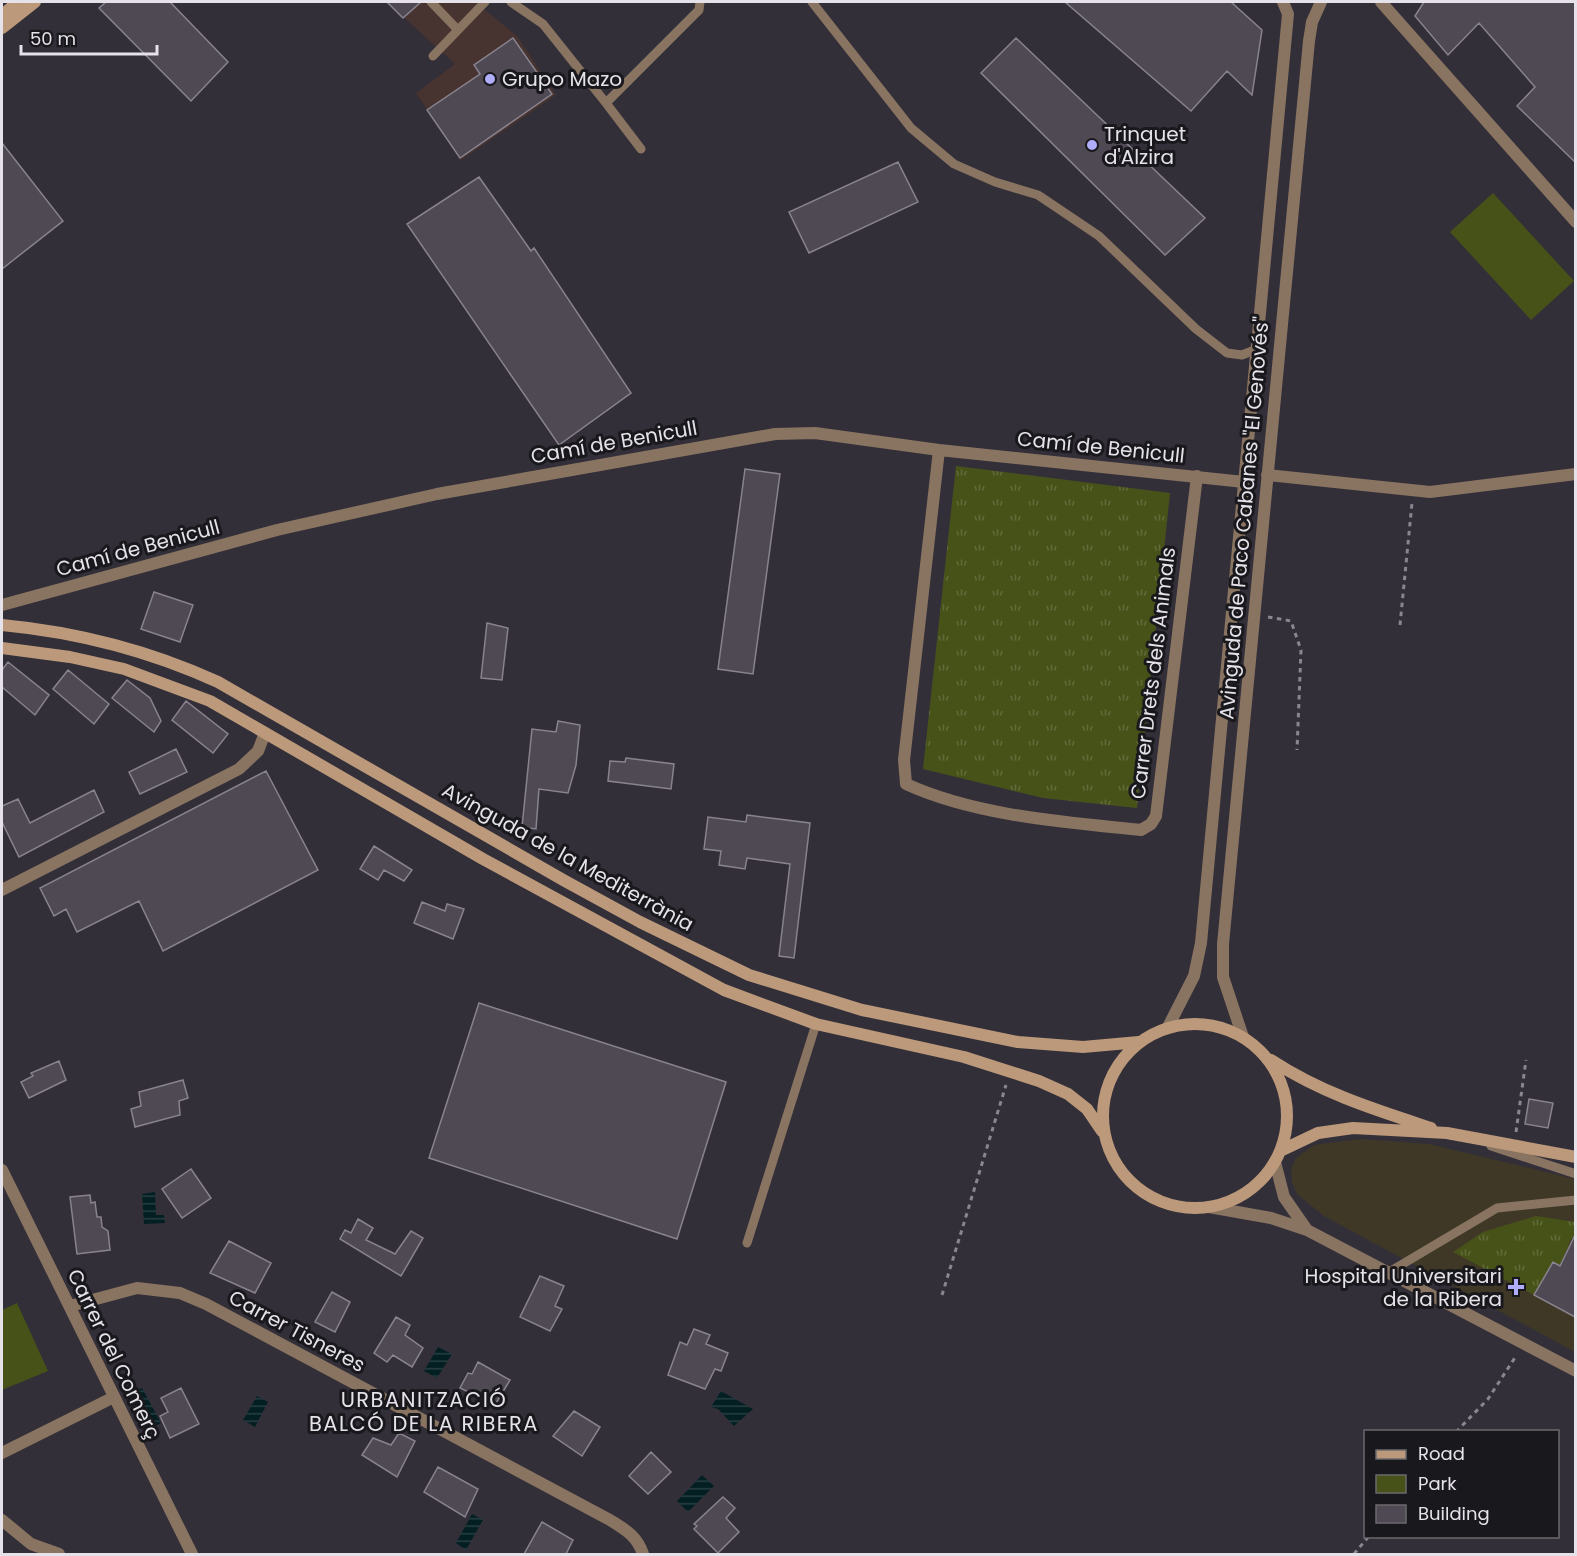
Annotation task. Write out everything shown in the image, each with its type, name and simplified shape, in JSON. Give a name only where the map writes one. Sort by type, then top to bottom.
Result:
[{"type":"main road","points":[[2,15],[18,2]]},
{"type":"main road","points":[[2,28],[35,2]]},
{"type":"main road","name":"Avinguda de la Mediterrània","points":[[2,625],[124,647],[200,674],[565,881],[692,949],[749,975],[862,1010],[1018,1042],[1083,1047],[1139,1042]]},
{"type":"main road","points":[[2,648],[70,657],[124,669],[210,701],[463,848],[694,975],[752,1002],[816,1024],[964,1057],[1010,1071],[1068,1094],[1086,1108],[1102,1131],[1119,1168],[1137,1187],[1159,1200],[1184,1207],[1209,1207],[1229,1202],[1247,1192],[1263,1179],[1278,1157],[1287,1127],[1287,1102],[1280,1078],[1266,1057]]},
{"type":"main road","points":[[1102,1131],[1101,1117],[1109,1079],[1119,1060],[1139,1042],[1168,1027],[1194,1024],[1210,1026],[1243,1037],[1266,1057],[1292,1074],[1356,1103],[1447,1134]]},
{"type":"main road","points":[[1278,1157],[1318,1133],[1339,1129],[1447,1134],[1575,1157]]},
{"type":"street","name":"Avinguda de Paco Cabanes \"El Genovés\"","points":[[1168,1027],[1194,976],[1201,944],[1288,14],[1283,2]]},
{"type":"street","name":"Avinguda de Paco Cabanes \"El Genovés\"","points":[[1243,1037],[1223,977],[1222,944],[1309,41],[1312,22],[1321,2]]},
{"type":"street","points":[[1380,3],[1575,222]]},
{"type":"street","name":"Camí de Benicull","points":[[6,603],[277,530],[380,507],[775,434],[815,433],[939,450],[1244,482]]},
{"type":"street","name":"Carrer Drets dels Animals","points":[[939,450],[904,760],[906,784],[924,792],[1028,818],[1141,830],[1151,824],[1156,816],[1197,476]]},
{"type":"street","points":[[1267,475],[1413,492],[1575,474]]},
{"type":"street","points":[[2,890],[239,769],[258,751],[265,733]]},
{"type":"street","points":[[1278,1157],[1284,1197],[1307,1230]]},
{"type":"street","name":"Carrer del Comerç","points":[[2,1170],[192,1554]]},
{"type":"street","points":[[1209,1207],[1271,1218],[1307,1230],[1575,1371]]},
{"type":"street","name":"Carrer Tisneres","points":[[70,1305],[137,1287],[180,1293],[206,1304],[610,1520],[634,1537],[643,1554]]},
{"type":"street","points":[[2,1453],[114,1398]]},
{"type":"street","points":[[2,1520],[31,1544],[59,1554]]},
{"type":"lane","points":[[431,2],[458,30]]},
{"type":"lane","points":[[433,56],[485,2]]},
{"type":"lane","points":[[511,2],[543,24],[641,149]]},
{"type":"lane","points":[[606,103],[699,10],[700,2]]},
{"type":"lane","points":[[812,2],[911,128],[954,164],[995,182],[1038,195],[1100,236],[1196,329],[1227,354],[1242,355],[1257,349]]},
{"type":"lane","points":[[747,1243],[816,1024]]},
{"type":"lane","points":[[1460,1136],[1575,1174]]},
{"type":"lane","points":[[1389,1272],[1497,1208],[1575,1200]]},
{"type":"path","points":[[1400,625],[1413,492]]},
{"type":"path","points":[[1254,615],[1291,621],[1301,650],[1297,750]]},
{"type":"path","points":[[1514,1145],[1526,1060]]},
{"type":"path","points":[[942,1295],[1010,1071]]},
{"type":"path","points":[[1457,1430],[1488,1399],[1524,1344]]},
{"type":"path","points":[[1354,1554],[1367,1538]]},
{"type":"shaded area","name":"Grupo Mazo","points":[[387,2],[475,2],[517,36],[556,95],[461,160],[416,93],[455,64]]},
{"type":"shaded area","name":"Hospital Universitari de la Ribera","points":[[1361,1139],[1429,1144],[1575,1179],[1575,1352],[1324,1216],[1298,1195],[1292,1183],[1291,1169],[1296,1158],[1314,1145]]},
{"type":"shaded area","points":[[155,1192],[156,1215],[164,1215],[165,1223],[144,1224],[142,1194]]},
{"type":"shaded area","points":[[438,1347],[452,1354],[437,1378],[424,1371]]},
{"type":"shaded area","points":[[142,1388],[161,1423],[148,1430],[129,1394]]},
{"type":"shaded area","points":[[721,1391],[753,1409],[734,1426],[718,1409],[711,1407]]},
{"type":"shaded area","points":[[257,1396],[268,1402],[255,1427],[243,1420]]},
{"type":"shaded area","points":[[702,1475],[714,1486],[688,1512],[677,1501]]},
{"type":"shaded area","points":[[472,1514],[483,1520],[466,1550],[456,1543]]},
{"type":"green space","points":[[1493,193],[1574,281],[1531,320],[1450,232]]},
{"type":"green space","points":[[956,466],[1170,493],[1137,808],[1043,798],[923,769]]},
{"type":"green space","points":[[1536,1216],[1575,1222],[1575,1238],[1571,1239],[1560,1266],[1553,1263],[1534,1295],[1453,1252],[1483,1232]]},
{"type":"green space","points":[[17,1303],[48,1371],[2,1390],[2,1310]]},
{"type":"building","points":[[106,2],[170,2],[228,62],[191,101],[99,8]]},
{"type":"building","points":[[387,2],[421,2],[403,18]]},
{"type":"building","points":[[1065,2],[1231,2],[1262,30],[1252,95],[1227,71],[1191,111]]},
{"type":"building","points":[[1424,2],[1575,2],[1575,162],[1517,106],[1535,87],[1479,23],[1448,55],[1415,16]]},
{"type":"building","points":[[513,38],[552,94],[460,158],[427,110],[480,74],[474,65]]},
{"type":"building","name":"Trinquet d'Alzira","points":[[1016,38],[1205,218],[1165,255],[981,73]]},
{"type":"building","points":[[2,143],[63,221],[2,269]]},
{"type":"building","points":[[898,162],[918,202],[809,253],[789,212]]},
{"type":"building","points":[[479,177],[531,251],[534,248],[631,393],[559,445],[407,224]]},
{"type":"building","points":[[745,469],[780,474],[753,674],[718,669]]},
{"type":"building","points":[[154,592],[193,605],[180,642],[141,629]]},
{"type":"building","points":[[487,623],[508,628],[502,680],[481,678]]},
{"type":"building","points":[[8,662],[49,695],[35,715],[2,687],[2,670]]},
{"type":"building","points":[[68,670],[109,704],[94,724],[53,689]]},
{"type":"building","points":[[127,680],[150,698],[161,721],[154,732],[112,698]]},
{"type":"building","points":[[186,701],[228,734],[213,753],[172,720]]},
{"type":"building","points":[[558,721],[580,725],[576,765],[568,793],[539,789],[536,829],[522,827],[532,729],[556,732]]},
{"type":"building","points":[[176,749],[187,772],[140,794],[129,772]]},
{"type":"building","points":[[626,758],[674,764],[671,789],[608,781],[610,761],[625,762]]},
{"type":"building","points":[[266,771],[318,870],[163,951],[139,901],[77,932],[66,909],[54,916],[40,888]]},
{"type":"building","points":[[94,790],[104,812],[19,857],[2,822],[2,806],[18,799],[30,823]]},
{"type":"building","points":[[747,815],[810,823],[794,958],[779,956],[790,864],[747,858],[745,869],[719,865],[721,851],[704,849],[708,817],[746,822]]},
{"type":"building","points":[[374,846],[412,870],[404,881],[384,870],[378,880],[360,869]]},
{"type":"building","points":[[422,902],[445,911],[447,904],[464,909],[453,939],[414,923]]},
{"type":"building","points":[[479,1003],[726,1082],[677,1239],[429,1158]]},
{"type":"building","points":[[59,1061],[66,1080],[29,1098],[21,1082],[33,1076],[31,1073]]},
{"type":"building","points":[[183,1080],[188,1098],[179,1101],[180,1115],[135,1127],[131,1109],[141,1106],[139,1092]]},
{"type":"building","points":[[1529,1099],[1553,1103],[1548,1128],[1525,1124]]},
{"type":"building","points":[[191,1169],[211,1198],[182,1218],[162,1189]]},
{"type":"building","points":[[90,1195],[91,1203],[95,1202],[97,1217],[101,1217],[102,1227],[108,1231],[110,1250],[77,1254],[70,1197]]},
{"type":"building","points":[[358,1219],[373,1228],[366,1240],[395,1254],[411,1231],[423,1238],[401,1276],[340,1239],[345,1230],[351,1233]]},
{"type":"building","points":[[1575,1235],[1575,1317],[1534,1295],[1553,1262],[1560,1266]]},
{"type":"building","points":[[229,1241],[271,1263],[255,1293],[210,1273]]},
{"type":"building","points":[[540,1276],[564,1286],[555,1306],[562,1309],[550,1331],[520,1317]]},
{"type":"building","points":[[332,1292],[350,1302],[335,1332],[315,1322]]},
{"type":"building","points":[[396,1317],[410,1325],[405,1335],[423,1348],[412,1367],[393,1355],[387,1362],[374,1353]]},
{"type":"building","points":[[694,1329],[710,1335],[706,1344],[728,1353],[721,1371],[715,1369],[705,1389],[668,1375],[680,1342],[687,1345]]},
{"type":"building","points":[[478,1362],[510,1380],[495,1405],[460,1388],[468,1373],[472,1374]]},
{"type":"building","points":[[181,1388],[199,1424],[170,1438],[160,1416],[168,1412],[161,1398]]},
{"type":"building","points":[[574,1411],[600,1427],[582,1456],[553,1436]]},
{"type":"building","points":[[399,1433],[415,1441],[397,1477],[362,1455],[373,1438],[391,1445]]},
{"type":"building","points":[[651,1452],[671,1472],[648,1494],[629,1476]]},
{"type":"building","points":[[438,1467],[478,1489],[465,1517],[424,1492]]},
{"type":"building","points":[[723,1497],[735,1508],[726,1518],[739,1532],[718,1553],[694,1529],[697,1526],[694,1524]]},
{"type":"building","points":[[542,1522],[573,1540],[566,1554],[524,1554]]},
{"type":"place","name":"Grupo Mazo","points":[[490,79]]},
{"type":"place","name":"Trinquet d'Alzira","points":[[1092,145]]},
{"type":"place","name":"Hospital Universitari de la Ribera","points":[[1516,1287]]},
{"type":"district","name":"URBANITZACIÓ BALCÓ DE LA RIBERA","points":[[424,1411]]}]
